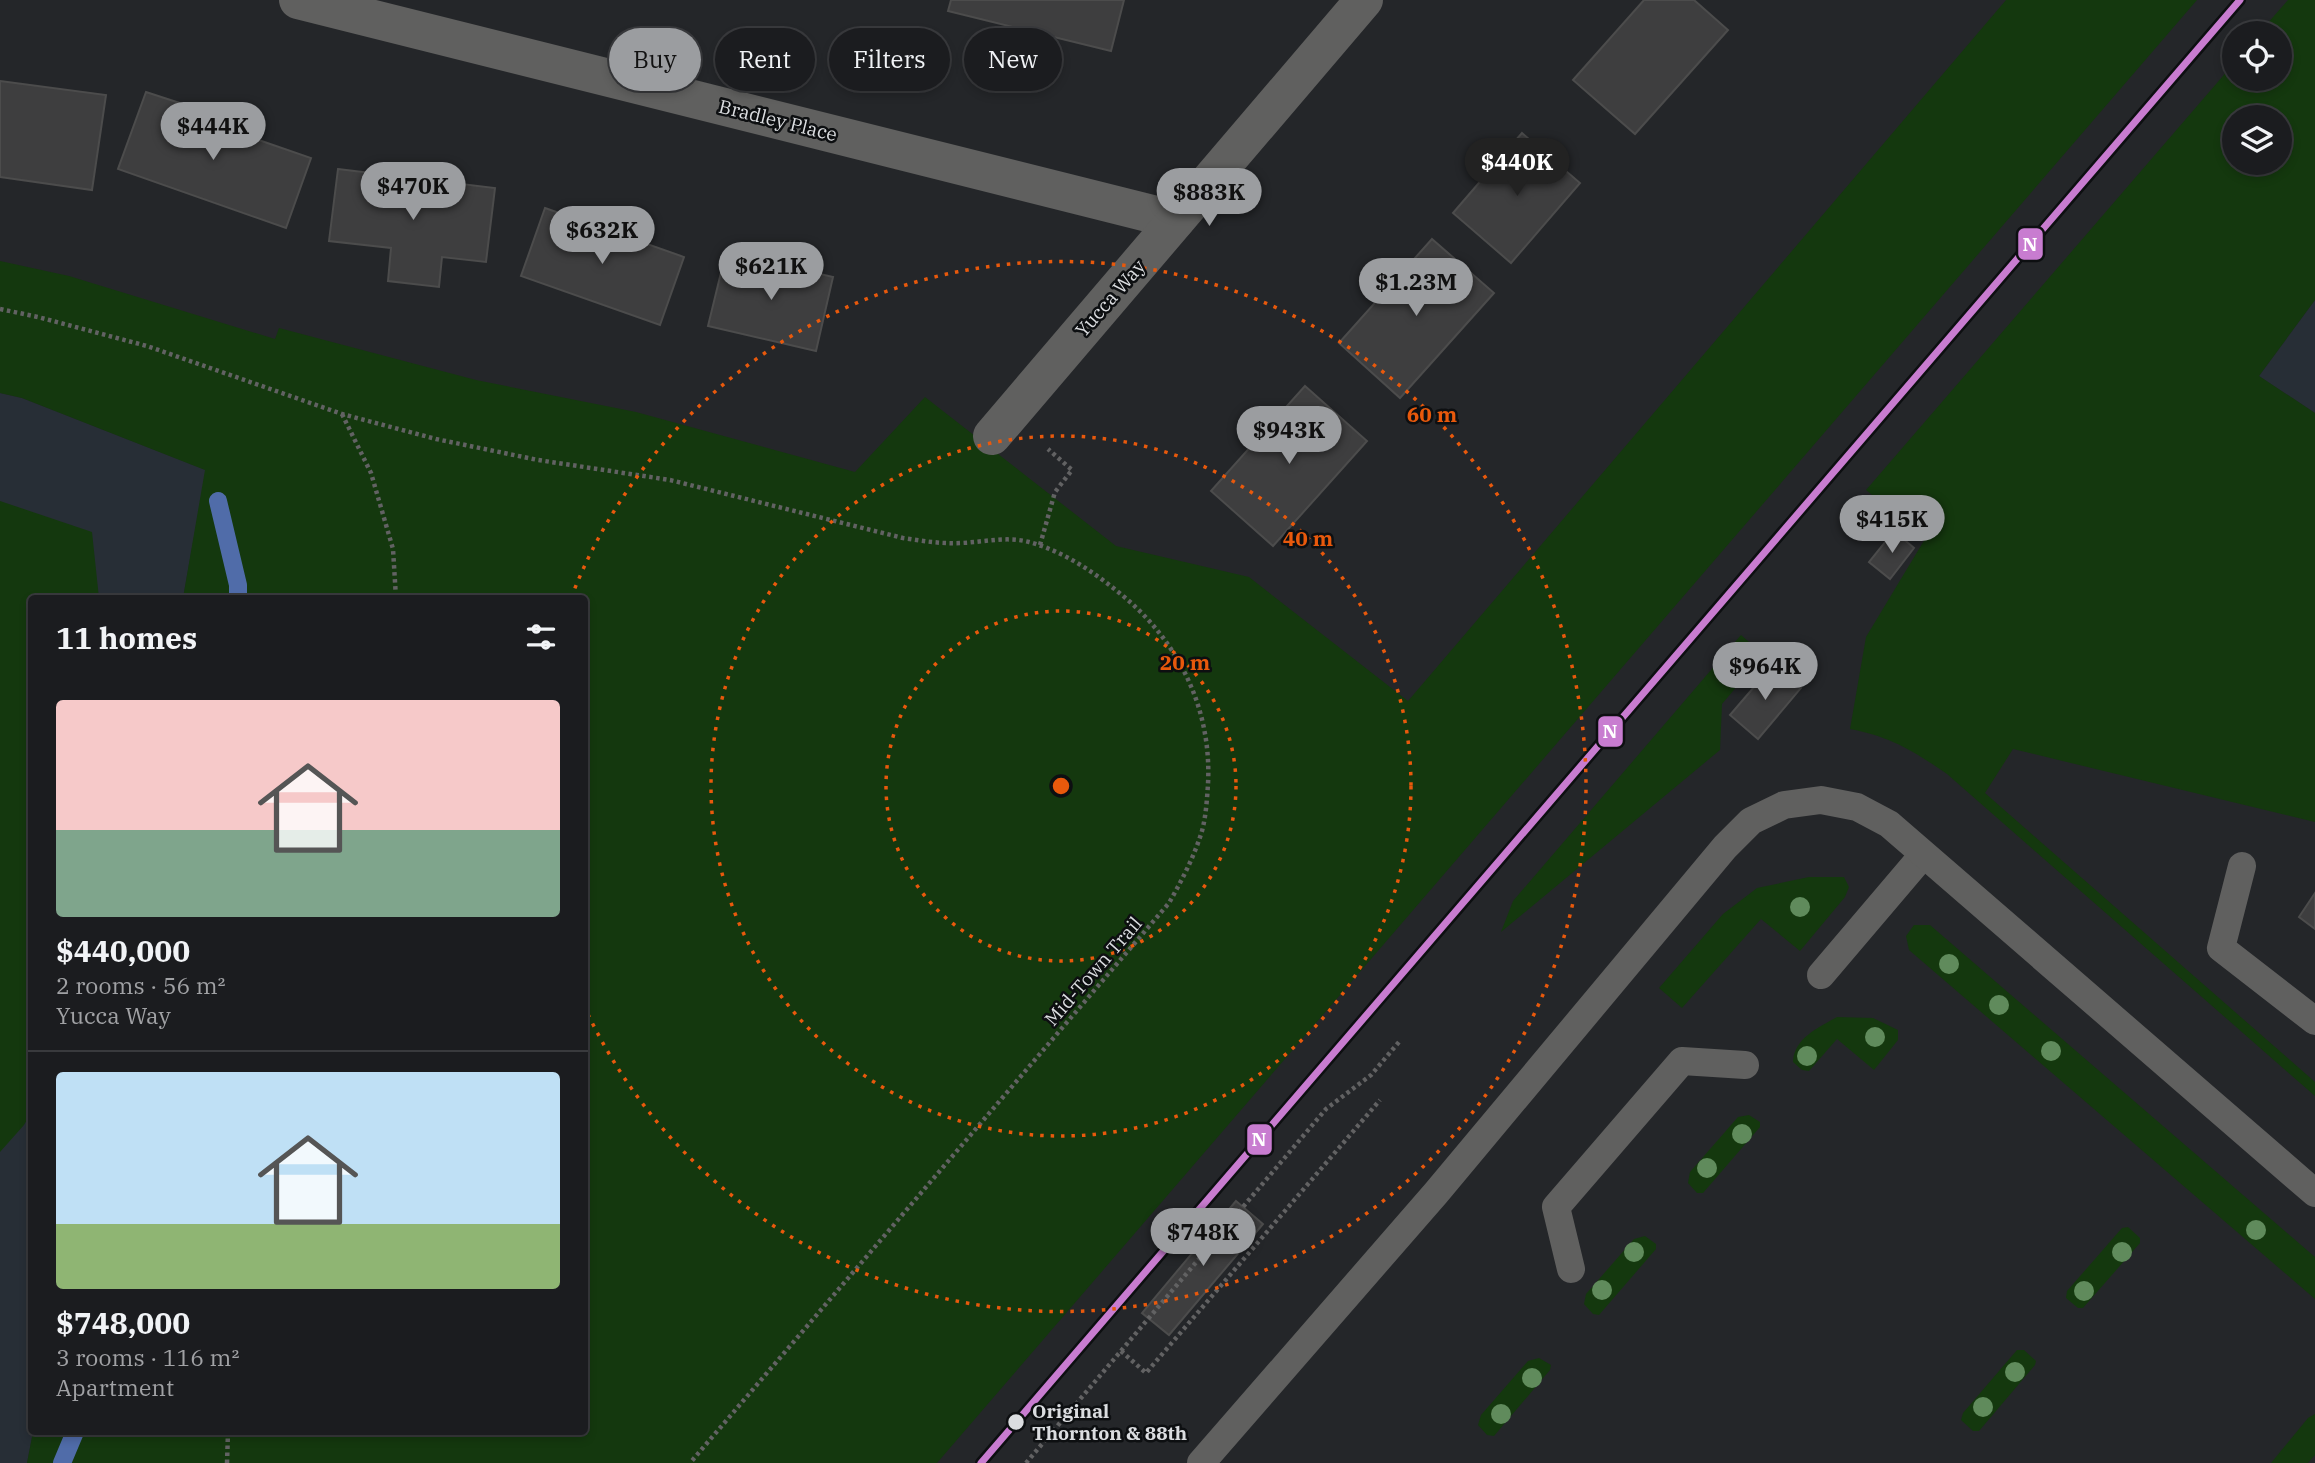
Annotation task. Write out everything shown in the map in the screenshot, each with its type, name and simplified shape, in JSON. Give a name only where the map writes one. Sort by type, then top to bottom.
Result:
[{"type":"street","name":"Bradley Place","points":[[298,0],[1176,220]]},
{"type":"street","name":"Yucca Way","points":[[992,436],[1364,0]]},
{"type":"lane","points":[[1201,1463],[1436,1193],[1726,847],[1751,821],[1784,805],[1821,800],[1857,807],[1889,824],[2315,1194]]},
{"type":"lane","points":[[1821,975],[1923,855]]},
{"type":"lane","points":[[2242,866],[2221,948],[2315,1021]]},
{"type":"lane","points":[[1571,1269],[1556,1207],[1682,1061],[1745,1065]]},
{"type":"path","name":"Mid-Town Trail","points":[[0,309],[148,346],[342,414],[436,439],[538,460],[670,480],[903,538],[934,543],[964,543],[995,538],[1027,541],[1076,563],[1101,579],[1146,616],[1162,634],[1193,688],[1204,727],[1209,770],[1202,829],[1192,859],[1168,903],[690,1463]]},
{"type":"path","points":[[342,414],[371,473],[393,550],[396,595]]},
{"type":"path","points":[[1040,545],[1055,492],[1072,470],[1063,462]]},
{"type":"path","points":[[1026,1463],[1326,1109],[1371,1075],[1399,1042]]},
{"type":"path","points":[[1121,1351],[1146,1373],[1380,1100]]},
{"type":"path","points":[[227,1463],[228,1435]]},
{"type":"shaded area","points":[[2315,300],[2315,413],[2259,376]]},
{"type":"shaded area","points":[[0,393],[22,398],[206,470],[184,595],[28,595],[28,1435],[32,1435],[27,1463],[0,1463]]},
{"type":"green space","points":[[2006,0],[2197,0],[937,1463],[27,1463],[32,1435],[588,1435],[588,595],[184,595],[205,470],[22,398],[0,393],[0,261],[69,276],[275,339],[279,328],[476,380],[636,412],[855,472],[925,397],[1116,546],[1249,577],[1408,701]]},
{"type":"green space","points":[[2288,0],[2315,0],[2315,300],[2259,376],[2315,413],[2315,822],[2013,749],[1985,793],[2315,1082],[2315,1096],[1947,774],[1901,746],[1878,736],[1850,729],[1866,637],[1925,539],[1866,490],[2222,77],[2222,91],[2292,91],[2292,21],[2270,21]]},
{"type":"green space","points":[[0,501],[92,532],[99,595],[28,595],[28,1118],[0,1152]]},
{"type":"green space","points":[[1741,635],[1756,648],[1760,659],[1722,704],[1720,750],[1501,932],[1513,901]]},
{"type":"green space","points":[[1809,877],[1844,877],[1849,887],[1845,897],[1800,951],[1761,919],[1682,1008],[1659,988],[1723,914],[1757,888]]},
{"type":"green space","points":[[1914,925],[1930,925],[2315,1257],[2315,1299],[1909,950],[1906,936]]},
{"type":"green space","points":[[1837,1017],[1873,1018],[1898,1030],[1898,1040],[1874,1070],[1837,1039],[1809,1071],[1802,1070],[1793,1062],[1798,1046],[1808,1035]]},
{"type":"green space","points":[[1749,1115],[1760,1122],[1760,1127],[1703,1193],[1697,1193],[1688,1183],[1690,1172],[1738,1117]]},
{"type":"green space","points":[[2128,1227],[2140,1238],[2140,1243],[2083,1308],[2078,1308],[2066,1298],[2067,1291],[2122,1228]]},
{"type":"green space","points":[[1645,1236],[1656,1244],[1656,1249],[1599,1315],[1593,1314],[1584,1304],[1586,1294],[1634,1239]]},
{"type":"green space","points":[[2017,1350],[2024,1350],[2036,1361],[2035,1365],[1979,1431],[1973,1431],[1961,1420],[1963,1413]]},
{"type":"green space","points":[[1539,1358],[1551,1365],[1550,1370],[1494,1436],[1487,1435],[1478,1425],[1481,1415],[1528,1361]]},
{"type":"green space","points":[[2315,1414],[2315,1455],[2308,1463],[2271,1463],[2308,1418]]},
{"type":"building","points":[[951,0],[1124,0],[1111,51],[1062,39],[1062,28],[1017,28],[948,11]]},
{"type":"building","points":[[1644,0],[1694,0],[1728,30],[1635,134],[1573,80]]},
{"type":"building","points":[[0,81],[106,95],[92,190],[0,177]]},
{"type":"building","points":[[146,92],[201,110],[198,119],[311,158],[286,228],[118,169]]},
{"type":"building","points":[[1522,133],[1580,183],[1511,263],[1453,213]]},
{"type":"building","points":[[338,169],[495,188],[486,262],[442,257],[439,287],[388,281],[391,248],[329,241]]},
{"type":"building","points":[[545,208],[684,257],[660,325],[521,276]]},
{"type":"building","points":[[1432,239],[1494,293],[1400,398],[1339,343]]},
{"type":"building","points":[[726,252],[833,277],[816,351],[708,326]]},
{"type":"building","points":[[1305,386],[1367,441],[1273,546],[1211,491]]},
{"type":"building","points":[[1894,531],[1914,548],[1890,579],[1869,562]]},
{"type":"building","points":[[1773,665],[1801,688],[1758,739],[1730,715]]},
{"type":"building","points":[[2315,893],[2315,929],[2299,917]]},
{"type":"building","points":[[1236,1201],[1263,1224],[1169,1335],[1142,1313]]},
{"type":"waterway","points":[[218,501],[238,595]]},
{"type":"waterway","points":[[62,1463],[74,1435]]},
{"type":"transit line","name":"N","points":[[981,1463],[2240,0]]},
{"type":"place","name":"Original Thornton & 88th","points":[[1016,1422]]}]
